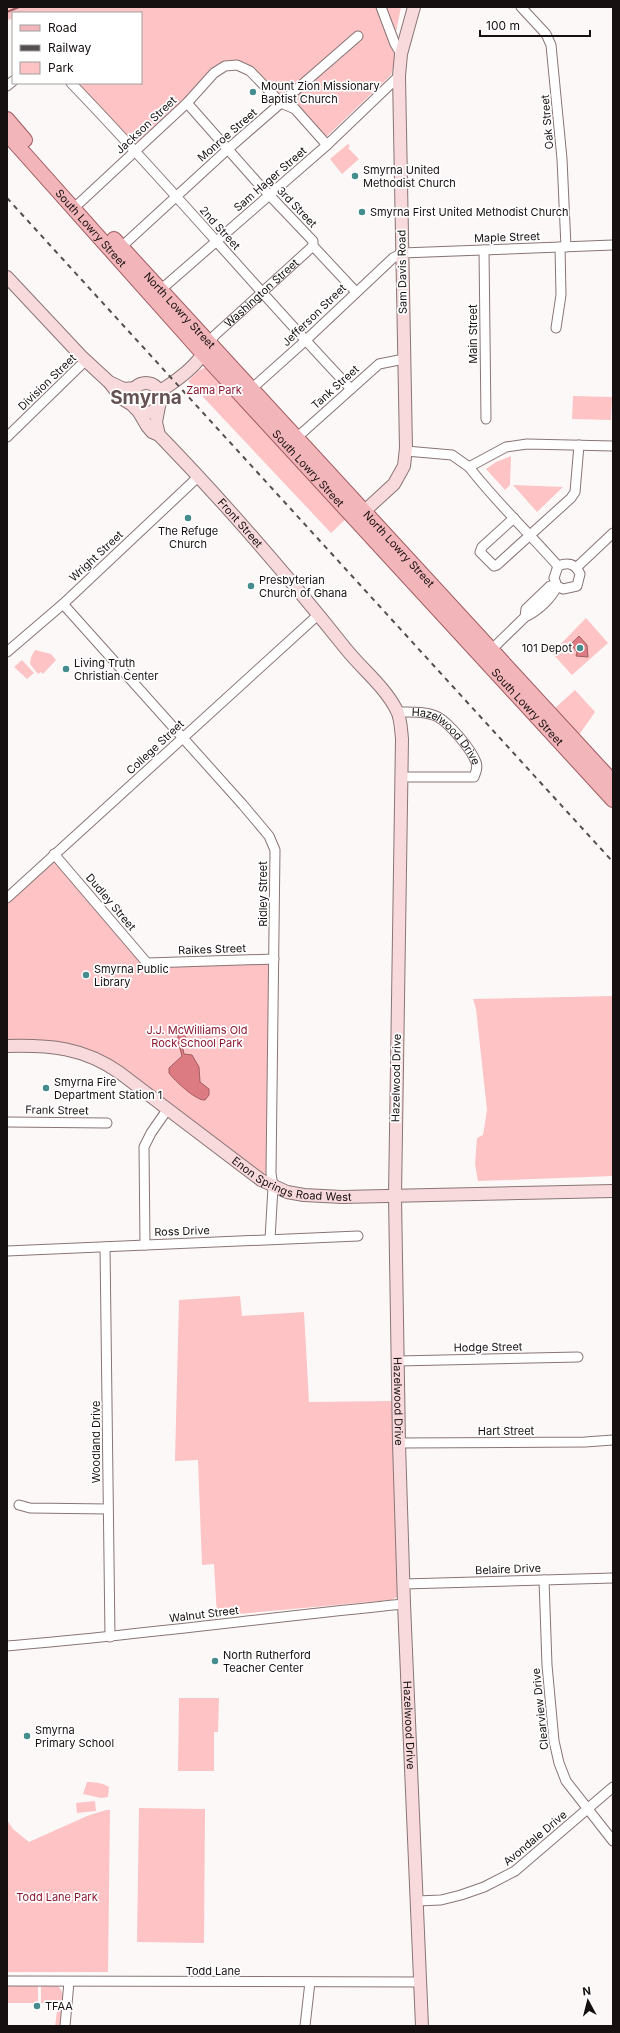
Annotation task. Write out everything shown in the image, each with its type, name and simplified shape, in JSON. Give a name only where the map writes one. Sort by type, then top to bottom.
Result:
[{"type":"main road","points":[[7,119],[77,205]]},
{"type":"main road","name":"South Lowry Street","points":[[7,134],[77,205],[207,349],[361,515],[487,654],[613,800]]},
{"type":"main road","points":[[487,654],[613,782]]},
{"type":"street","points":[[381,7],[395,44],[401,54]]},
{"type":"street","name":"Sam Davis Road","points":[[361,515],[394,484],[404,466],[406,451],[399,76],[401,54],[414,7]]},
{"type":"street","name":"Oak Street","points":[[522,7],[546,34],[551,45],[562,160],[563,247],[561,295],[556,328]]},
{"type":"street","name":"Monroe Street","points":[[118,250],[228,149],[358,36]]},
{"type":"street","name":"Jackson Street","points":[[77,205],[187,103],[214,74],[225,66],[237,65],[250,71],[281,103]]},
{"type":"street","name":"Sam Hager Street","points":[[156,293],[217,242],[327,145],[399,76]]},
{"type":"street","name":"2nd Street","points":[[72,84],[135,150],[306,341],[351,389]]},
{"type":"street","name":"3rd Street","points":[[187,103],[313,241],[314,246],[356,292]]},
{"type":"street","points":[[281,103],[295,110],[327,145]]},
{"type":"street","name":"Maple Street","points":[[402,253],[613,245]]},
{"type":"street","name":"Washington Street","points":[[160,391],[174,382],[207,349],[214,336],[314,246]]},
{"type":"street","name":"Main Street","points":[[484,250],[486,419]]},
{"type":"street","name":"Jefferson Street","points":[[248,392],[306,341],[393,258],[402,253]]},
{"type":"street","name":"Front Street","points":[[7,277],[109,382],[121,398],[136,408],[152,432],[159,435],[199,476],[319,614]]},
{"type":"street","name":"Tank Street","points":[[293,441],[379,364],[404,359]]},
{"type":"street","name":"Division Street","points":[[7,437],[86,360]]},
{"type":"street","name":"Front Street","points":[[109,382],[124,389],[136,388],[142,383],[150,383],[160,391]]},
{"type":"street","points":[[136,388],[132,395],[136,408],[149,412],[159,406]]},
{"type":"street","points":[[159,435],[156,422],[162,399],[160,391]]},
{"type":"street","points":[[469,467],[506,447],[527,444],[613,446]]},
{"type":"street","points":[[514,518],[482,547],[480,552],[494,566],[497,565],[572,498],[575,492],[579,445]]},
{"type":"street","points":[[406,451],[452,455],[469,467],[484,488],[558,566]]},
{"type":"street","name":"Wright Street","points":[[7,652],[63,604],[199,476]]},
{"type":"street","points":[[577,567],[613,532]]},
{"type":"street","points":[[556,587],[563,589],[577,586],[580,574],[577,567],[570,564],[558,566]]},
{"type":"street","points":[[487,654],[525,617],[532,614],[555,593],[556,587],[554,578],[558,566]]},
{"type":"street","name":"Ridley Street","points":[[63,604],[183,737],[269,836],[275,850],[271,1173],[274,1187],[270,1240]]},
{"type":"street","name":"Hazelwood Drive","points":[[319,614],[347,650],[380,687],[398,712],[402,739],[395,1196],[399,1443],[404,1604],[422,2026]]},
{"type":"street","name":"College Street","points":[[7,898],[319,614]]},
{"type":"street","name":"Hazelwood Drive","points":[[398,712],[417,712],[437,717],[450,727],[460,738],[476,764],[477,772],[474,777],[401,777]]},
{"type":"street","name":"Dudley Street","points":[[54,854],[143,960],[150,964]]},
{"type":"street","name":"Raikes Street","points":[[150,964],[274,959]]},
{"type":"street","name":"Enon Springs Road West","points":[[7,1046],[47,1046],[63,1048],[87,1055],[112,1068],[253,1176],[274,1187],[304,1195],[395,1196],[613,1191]]},
{"type":"street","points":[[145,1245],[144,1147],[147,1138],[167,1110]]},
{"type":"street","name":"Frank Street","points":[[7,1122],[107,1123]]},
{"type":"street","name":"Ross Drive","points":[[7,1251],[358,1236]]},
{"type":"street","name":"Woodland Drive","points":[[105,1247],[110,1637]]},
{"type":"street","name":"Hodge Street","points":[[398,1361],[578,1357]]},
{"type":"street","name":"Hart Street","points":[[399,1443],[585,1442],[613,1440]]},
{"type":"street","points":[[18,1505],[30,1508],[108,1509]]},
{"type":"street","name":"Belaire Drive","points":[[404,1584],[613,1578]]},
{"type":"street","name":"Clearview Drive","points":[[544,1580],[547,1665],[554,1741],[566,1781],[613,1842]]},
{"type":"street","name":"Walnut Street","points":[[7,1646],[110,1637],[328,1611],[404,1604]]},
{"type":"street","name":"Avondale Drive","points":[[417,1901],[441,1900],[461,1895],[484,1887],[516,1871],[613,1787]]},
{"type":"street","name":"Todd Lane","points":[[7,1981],[420,1982]]},
{"type":"street","points":[[65,2026],[69,1982]]},
{"type":"street","points":[[305,2026],[310,1982]]},
{"type":"green space","points":[[7,7],[401,7],[395,37],[395,62],[391,75],[326,137],[323,137],[279,98],[254,70],[227,64],[141,141],[131,141],[76,84],[142,84],[142,12],[12,12],[12,19],[7,20]]},
{"type":"green space","points":[[348,144],[350,146],[348,148],[359,159],[342,174],[330,159]]},
{"type":"green space","name":"Zama Park","points":[[206,367],[348,517],[331,533],[188,381],[198,371]]},
{"type":"green space","points":[[573,396],[612,397],[611,420],[572,419]]},
{"type":"green space","points":[[511,456],[510,485],[505,490],[486,469],[496,462]]},
{"type":"green space","points":[[513,485],[563,487],[537,512]]},
{"type":"green space","name":"101 Depot","points":[[586,618],[608,643],[572,675],[552,653]]},
{"type":"green space","points":[[35,650],[51,654],[56,660],[43,674],[41,672],[38,674],[30,664],[31,657]]},
{"type":"green space","points":[[22,660],[34,673],[27,679],[14,667]]},
{"type":"green space","points":[[575,690],[595,712],[579,735],[555,708]]},
{"type":"green space","name":"J.J. McWilliams Old Rock School Park","points":[[54,854],[143,960],[274,959],[273,1187],[93,1057],[7,1046],[7,898]]},
{"type":"green space","points":[[613,996],[613,1176],[478,1181],[475,1164],[477,1138],[483,1135],[487,1110],[476,1009],[473,999]]},
{"type":"green space","points":[[240,1296],[242,1316],[304,1312],[309,1402],[394,1401],[399,1592],[397,1597],[391,1600],[217,1616],[214,1564],[202,1565],[198,1460],[175,1461],[179,1300]]},
{"type":"green space","points":[[179,1698],[219,1698],[218,1732],[214,1732],[214,1771],[178,1771]]},
{"type":"green space","points":[[87,1782],[99,1783],[109,1787],[108,1797],[101,1798],[83,1794]]},
{"type":"green space","points":[[95,1801],[96,1811],[77,1813],[76,1803]]},
{"type":"green space","points":[[139,1808],[205,1809],[204,1943],[137,1942]]},
{"type":"green space","name":"Todd Lane Park","points":[[110,1810],[108,1972],[7,1972],[7,1820],[13,1829],[29,1842],[87,1816]]},
{"type":"green space","points":[[38,1985],[38,2003],[7,2003],[7,1986]]},
{"type":"green space","points":[[41,1985],[57,1985],[60,1989],[64,2004],[61,2026],[55,2026],[57,2011],[49,2010],[49,2003],[41,2003]]},
{"type":"shaded area","points":[[579,636],[587,645],[588,657],[576,656],[577,652],[571,644]]},
{"type":"shaded area","points":[[179,1025],[185,1033],[186,1041],[182,1045],[184,1054],[192,1055],[199,1067],[200,1082],[209,1089],[209,1095],[205,1100],[191,1094],[169,1073],[169,1068],[182,1056],[178,1041]]},
{"type":"waterway","points":[[7,12],[19,7]]},
{"type":"railway","points":[[7,198],[613,862]]},
{"type":"place","name":"Mount Zion Missionary Baptist Church","points":[[253,92]]},
{"type":"place","name":"Smyrna United Methodist Church","points":[[355,176]]},
{"type":"place","name":"Smyrna First United Methodist Church","points":[[362,212]]},
{"type":"place","name":"The Refuge Church","points":[[188,518]]},
{"type":"place","name":"Presbyterian Church of Ghana","points":[[251,586]]},
{"type":"place","name":"101 Depot","points":[[580,648]]},
{"type":"place","name":"Living Truth Christian Center","points":[[66,669]]},
{"type":"place","name":"Smyrna Public Library","points":[[86,975]]},
{"type":"place","name":"Smyrna Fire Department Station 1","points":[[46,1088]]},
{"type":"place","name":"North Rutherford Teacher Center","points":[[215,1661]]},
{"type":"place","name":"Smyrna Primary School","points":[[27,1736]]},
{"type":"place","name":"TFAA","points":[[37,2006]]},
{"type":"district","name":"Smyrna","points":[[146,397]]}]
